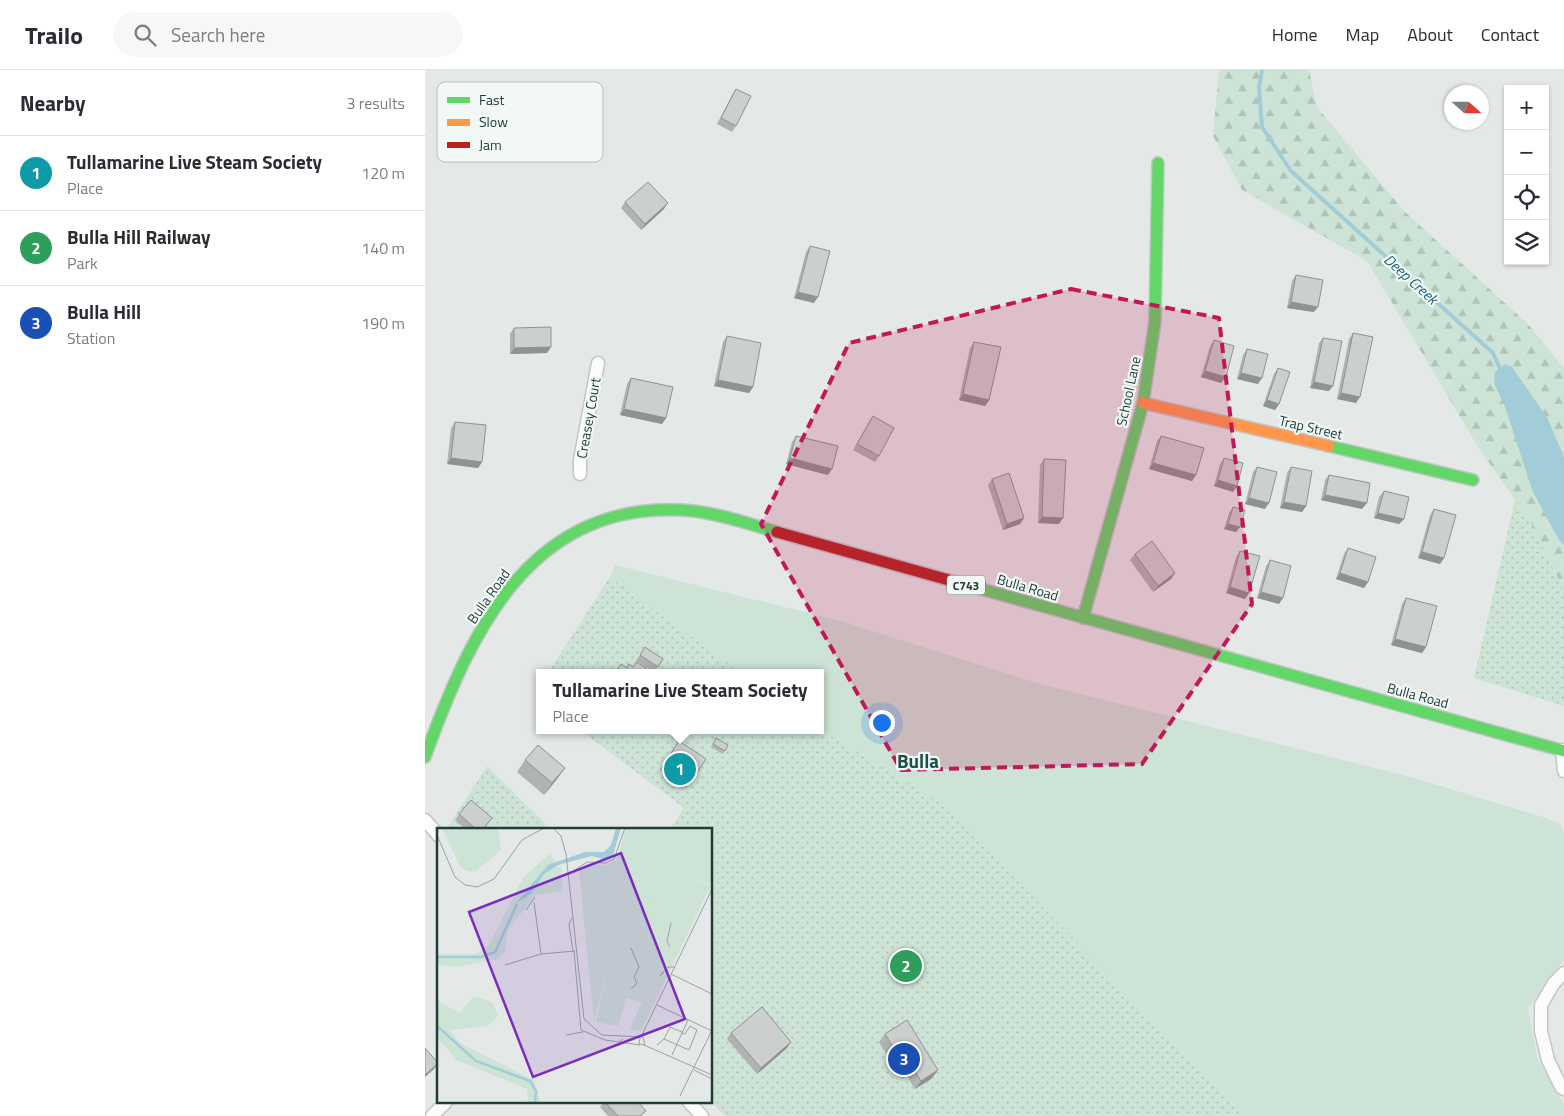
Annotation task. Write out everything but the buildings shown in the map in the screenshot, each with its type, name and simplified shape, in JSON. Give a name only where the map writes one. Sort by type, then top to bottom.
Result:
[{"type":"main road","name":"School Lane","points":[[1083,618],[1143,402],[1155,321],[1158,163]]},
{"type":"main road","name":"Trap Street","points":[[1143,402],[1473,480]]},
{"type":"main road","name":"Bulla Road","points":[[425,734],[446,700],[492,612],[515,581],[540,556],[566,537],[593,524],[623,514],[652,510],[690,511],[731,518],[1563,751]]},
{"type":"main road","name":"Bulla Road","points":[[425,757],[446,700]]},
{"type":"street","name":"Creasey Court","points":[[581,474],[580,460],[598,363]]},
{"type":"street","points":[[1563,751],[1564,771]]},
{"type":"street","points":[[425,820],[437,834]]},
{"type":"street","points":[[425,836],[437,840]]},
{"type":"street","points":[[1564,973],[1554,983],[1541,1005],[1541,1031],[1548,1060],[1561,1087],[1564,1089]]},
{"type":"street","points":[[432,1116],[444,1104]]},
{"type":"street","points":[[691,1104],[702,1116]]},
{"type":"highlighted area","points":[[1071,289],[1219,318],[1252,604],[1142,764],[901,770],[761,524],[849,343]]},
{"type":"green space","points":[[1219,70],[1309,70],[1317,107],[1404,211],[1528,324],[1564,368],[1564,591],[1530,521],[1478,447],[1367,261],[1242,190],[1213,136]]},
{"type":"green space","points":[[1515,500],[1530,521],[1564,591],[1564,706],[1474,678]]},
{"type":"green space","points":[[615,565],[837,620],[1040,684],[1411,777],[1546,818],[1561,825],[1564,833],[1564,960],[1528,1008],[1537,1058],[1564,1104],[1564,1116],[1245,1116],[943,804],[824,731],[824,669],[736,669],[610,577]]},
{"type":"green space","points":[[610,577],[736,669],[551,669]]},
{"type":"green space","points":[[824,731],[943,804],[1245,1116],[725,1116],[713,1104],[713,828],[671,828],[684,808],[585,734],[824,734]]},
{"type":"green space","points":[[487,766],[550,828],[447,828]]},
{"type":"water","points":[[1505,364],[1512,367],[1548,419],[1564,458],[1564,545],[1559,540],[1533,492],[1505,407],[1494,383],[1495,372]]},
{"type":"waterway","name":"Deep Creek","points":[[1262,70],[1259,87],[1262,127],[1291,171],[1493,353],[1502,373]]},
{"type":"traffic: fast","points":[[1083,618],[1143,403],[1155,321],[1158,163]]},
{"type":"traffic: fast","points":[[1329,446],[1473,480]]},
{"type":"traffic: fast","points":[[425,757],[443,709],[464,663],[488,619],[516,581],[550,549],[590,525],[637,512],[703,512],[777,532]]},
{"type":"traffic: fast","points":[[974,587],[1564,751]]},
{"type":"traffic: slow","points":[[1143,403],[1329,446]]},
{"type":"traffic: jam","points":[[777,532],[974,587]]},
{"type":"place","name":"Tullamarine Live Steam Society","points":[[680,769]]},
{"type":"place","name":"Bulla Hill Railway","points":[[906,966]]},
{"type":"place","name":"Bulla Hill","points":[[904,1059]]},
{"type":"district","name":"Bulla","points":[[918,760]]}]
